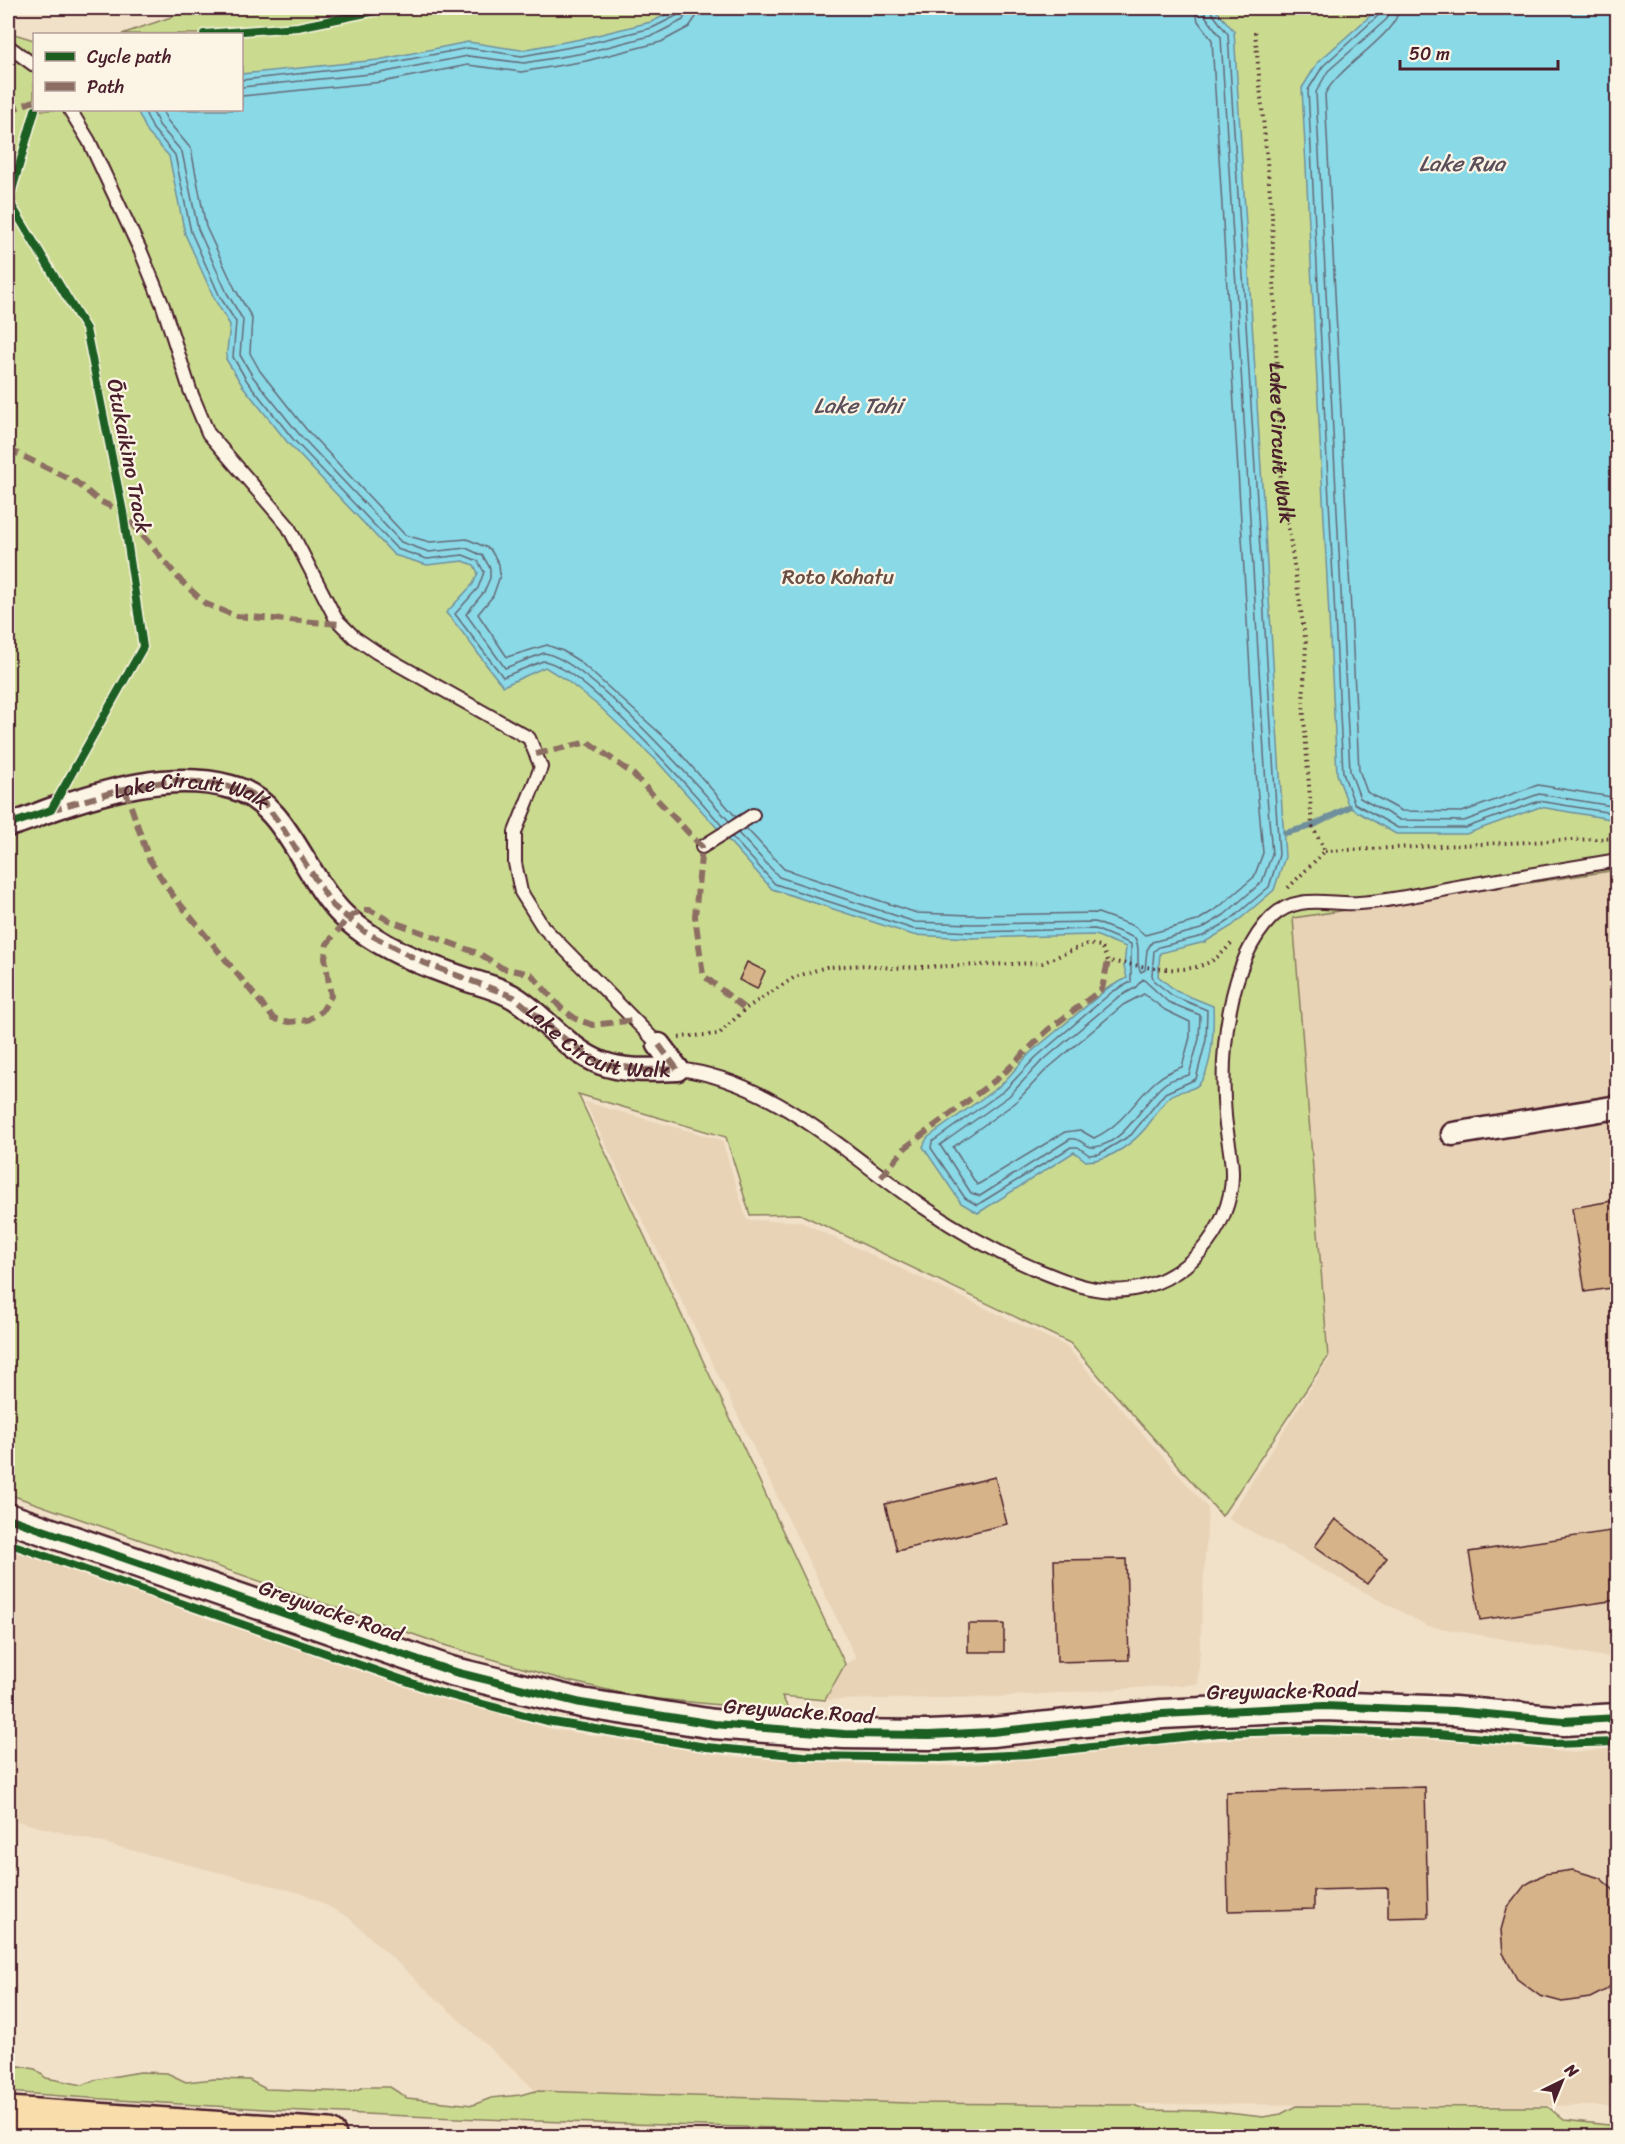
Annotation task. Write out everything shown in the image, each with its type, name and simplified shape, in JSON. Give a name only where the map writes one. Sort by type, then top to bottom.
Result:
[{"type":"highway","points":[[8,2114],[329,2136]]},
{"type":"street","name":"Lake Circuit Walk","points":[[8,825],[125,789],[175,780],[218,784],[249,792],[263,801],[275,816],[332,905],[364,932],[422,962],[514,997],[566,1040],[602,1064],[633,1069],[677,1069]]},
{"type":"street","name":"Lake Circuit Walk","points":[[659,1045],[677,1069]]},
{"type":"street","points":[[1453,1134],[1617,1107]]},
{"type":"street","name":"Greywacke Road","points":[[8,1518],[451,1671],[581,1703],[714,1724],[844,1734],[939,1734],[992,1732],[1185,1712],[1324,1706],[1443,1711],[1564,1720],[1617,1718]]},
{"type":"lane","points":[[8,46],[33,64]]},
{"type":"lane","points":[[71,111],[88,141],[141,252],[163,306],[192,397],[208,433],[288,526],[327,606],[344,629],[376,652],[529,738],[541,767],[515,832],[515,863],[521,892],[543,927],[659,1045]]},
{"type":"lane","points":[[702,847],[753,815]]},
{"type":"lane","points":[[677,1069],[708,1072],[756,1091],[809,1124],[924,1208],[986,1248],[1066,1282],[1103,1290],[1133,1289],[1166,1279],[1212,1240],[1221,1223],[1231,1191],[1224,1078],[1229,1022],[1242,965],[1272,917],[1286,906],[1302,902],[1373,902],[1617,860]]},
{"type":"path","points":[[1253,21],[1255,32],[1264,27]]},
{"type":"path","points":[[1284,891],[1325,851],[1617,838]]},
{"type":"shaded area","points":[[1617,870],[1617,1659],[1428,1626],[1228,1519],[1329,1359],[1293,918]]},
{"type":"shaded area","points":[[585,1102],[722,1140],[747,1220],[799,1221],[1066,1346],[1208,1508],[1198,1684],[996,1697],[825,1700],[845,1664],[856,1658]]},
{"type":"shaded area","points":[[8,1548],[415,1690],[552,1729],[736,1757],[853,1764],[960,1766],[1161,1744],[1283,1736],[1434,1738],[1574,1753],[1617,1748],[1617,2106],[908,2103],[536,2091],[348,1917],[305,1894],[8,1819]]},
{"type":"green space","name":"Roto Kohatu","points":[[197,8],[1617,8],[1617,870],[1293,918],[1328,1357],[1222,1516],[1070,1343],[800,1214],[750,1215],[726,1137],[578,1094],[845,1664],[825,1700],[782,1696],[790,1712],[639,1697],[564,1680],[447,1646],[8,1494],[8,32],[33,40],[33,111],[243,111],[243,33],[125,33]]},
{"type":"green space","points":[[20,2066],[35,2069],[46,2078],[83,2085],[94,2080],[140,2072],[167,2073],[186,2082],[214,2079],[249,2080],[266,2089],[350,2092],[364,2087],[390,2087],[407,2098],[473,2105],[491,2098],[536,2091],[908,2103],[1134,2105],[1146,2110],[1210,2111],[1263,2117],[1281,2114],[1296,2106],[1548,2107],[1564,2120],[1617,2126],[1618,2135],[1014,2132],[611,2124],[410,2116],[209,2106],[8,2092],[8,2067]]},
{"type":"water","name":"Lake Tahi","points":[[680,8],[1214,8],[1234,31],[1285,857],[1274,890],[1232,926],[1205,942],[1160,953],[1158,976],[1176,991],[1213,1006],[1210,1057],[1200,1083],[1194,1088],[1171,1096],[1145,1129],[1123,1148],[1105,1157],[1086,1161],[1074,1152],[978,1213],[961,1203],[923,1147],[927,1138],[1001,1085],[1030,1053],[1108,988],[1127,978],[1124,966],[1126,947],[1095,935],[971,938],[913,935],[772,889],[656,760],[600,707],[566,680],[545,667],[503,686],[446,613],[473,584],[478,573],[474,565],[463,561],[427,565],[394,555],[288,443],[242,385],[226,359],[230,325],[215,300],[185,234],[169,156],[148,133],[137,111],[243,111],[243,74],[378,60],[468,42],[521,50],[581,39],[651,22]]},
{"type":"water","name":"Lake Rua","points":[[1379,8],[1617,8],[1617,820],[1540,807],[1466,834],[1396,834],[1349,807],[1337,774],[1302,88],[1318,62]]},
{"type":"building","points":[[747,962],[765,971],[757,989],[739,980]]},
{"type":"building","points":[[1617,1200],[1617,1287],[1585,1292],[1572,1208]]},
{"type":"building","points":[[995,1477],[1007,1524],[897,1551],[885,1504]]},
{"type":"building","points":[[1335,1519],[1387,1558],[1367,1584],[1315,1546]]},
{"type":"building","points":[[1617,1530],[1617,1600],[1480,1620],[1469,1552]]},
{"type":"building","points":[[1126,1559],[1129,1660],[1057,1662],[1054,1560]]},
{"type":"building","points":[[968,1624],[1004,1624],[1004,1652],[968,1652]]},
{"type":"building","points":[[1425,1787],[1428,1917],[1388,1918],[1388,1888],[1314,1890],[1314,1909],[1228,1911],[1226,1792]]},
{"type":"building","points":[[1573,1870],[1600,1878],[1617,1893],[1617,1979],[1606,1990],[1590,1998],[1562,2002],[1540,1996],[1517,1979],[1503,1953],[1501,1930],[1507,1908],[1525,1885],[1544,1874]]},
{"type":"waterway","points":[[1285,833],[1312,826],[1349,807]]},
{"type":"marked path","points":[[8,111],[33,101]]},
{"type":"marked path","points":[[8,449],[76,482],[99,501],[123,512],[181,581],[206,604],[236,616],[340,624]]},
{"type":"marked path","points":[[536,754],[588,742],[633,774],[702,847],[695,916],[703,975],[745,1009]]},
{"type":"marked path","points":[[50,810],[125,789],[175,780],[218,784],[249,792],[263,801],[280,824],[332,905],[365,932],[422,962],[514,997],[566,1040],[602,1064],[645,1070],[677,1069]]},
{"type":"marked path","points":[[125,789],[149,859],[171,893],[274,1019],[290,1022],[308,1020],[322,1011],[331,996],[325,958],[327,944],[347,919],[361,910],[370,910],[388,920],[480,954],[502,968],[531,974],[561,1008],[576,1019],[593,1025],[635,1020]]},
{"type":"marked path","points":[[881,1177],[906,1147],[1001,1076],[1048,1030],[1102,989],[1108,961]]},
{"type":"marked path","points":[[659,1045],[677,1069]]},
{"type":"cycle path","points":[[217,33],[298,27],[391,8]]},
{"type":"cycle path","name":"Ōtukaikino Track","points":[[8,825],[51,810],[143,647],[123,512],[86,329],[9,201],[35,111]]},
{"type":"cycle path","points":[[8,1518],[451,1671],[581,1703],[714,1724],[844,1734],[929,1735],[992,1732],[1162,1714],[1324,1706],[1454,1711],[1564,1721],[1618,1718]]},
{"type":"cycle path","points":[[8,1543],[438,1692],[547,1721],[706,1747],[804,1756],[941,1758],[1028,1754],[1219,1733],[1320,1730],[1438,1734],[1552,1744],[1618,1742]]}]
